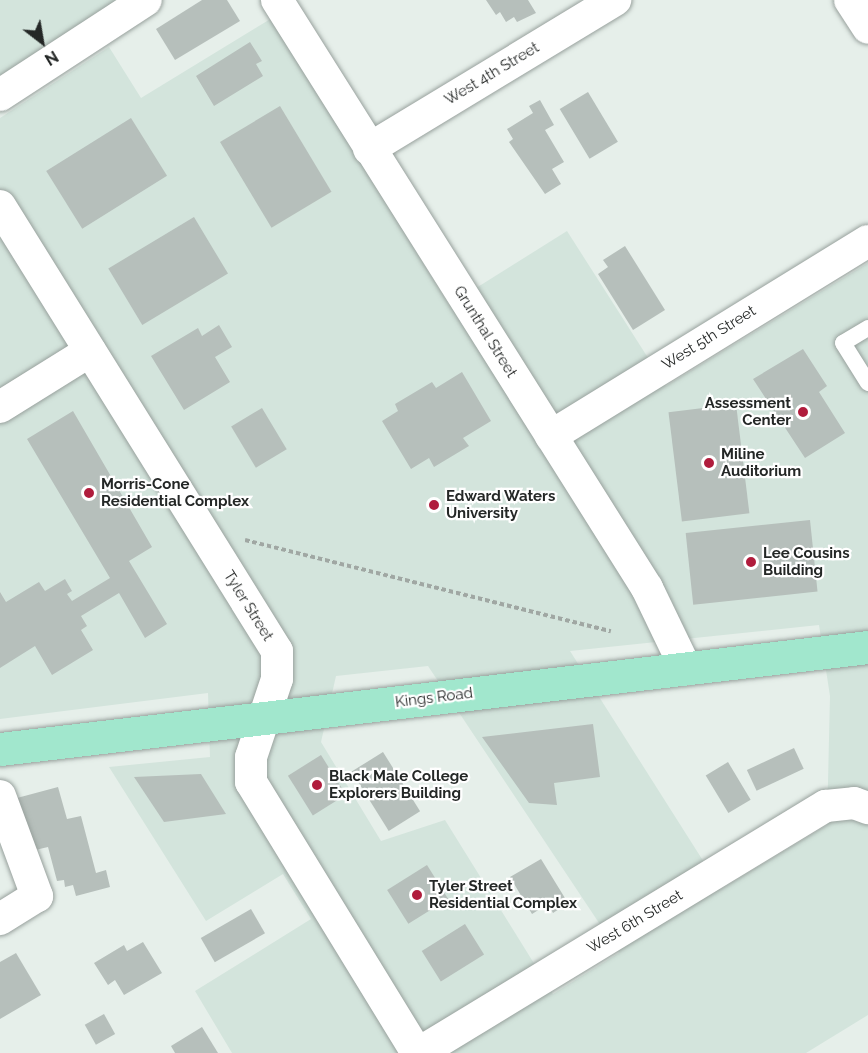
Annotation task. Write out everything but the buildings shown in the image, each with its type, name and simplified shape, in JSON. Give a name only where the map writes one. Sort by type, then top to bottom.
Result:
[{"type":"main road","name":"Kings Road","points":[[0,749],[868,647]]},
{"type":"street","points":[[0,95],[146,0]]},
{"type":"street","name":"Grunthal Street","points":[[277,0],[647,588],[687,669]]},
{"type":"street","name":"West 4th Street","points":[[369,149],[615,0]]},
{"type":"street","points":[[850,0],[868,28]]},
{"type":"street","name":"Tyler Street","points":[[0,206],[277,651],[277,679],[250,757],[251,782],[418,1053]]},
{"type":"street","name":"West 5th Street","points":[[551,436],[868,241]]},
{"type":"street","points":[[0,407],[90,351]]},
{"type":"street","points":[[0,796],[37,896],[0,919]]},
{"type":"street","name":"West 6th Street","points":[[418,1053],[826,806],[861,805]]},
{"type":"lane","points":[[868,328],[843,343],[868,383]]},
{"type":"path","points":[[239,538],[611,631]]},
{"type":"shaded area","points":[[0,0],[124,0],[0,80]]},
{"type":"shaded area","name":"Edward Waters University","points":[[272,18],[449,305],[567,231],[666,386],[868,263],[868,1015],[806,1053],[232,1053],[195,991],[311,919],[283,874],[206,921],[109,767],[210,757],[208,693],[0,719],[0,118],[109,47],[141,98]],"holes":[[[819,625],[830,696],[827,825],[721,889],[570,651]],[[428,666],[619,953],[553,994],[445,820],[381,841],[321,742],[336,676]]]},
{"type":"place","name":"Assessment Center","points":[[803,412]]},
{"type":"place","name":"Miline Auditorium","points":[[709,463]]},
{"type":"place","name":"Morris-Cone Residential Complex","points":[[89,493]]},
{"type":"place","name":"Edward Waters University","points":[[434,505]]},
{"type":"place","name":"Lee Cousins Building","points":[[751,562]]},
{"type":"place","name":"Black Male College Explorers Building","points":[[317,785]]},
{"type":"place","name":"Tyler Street Residential Complex","points":[[417,895]]}]
